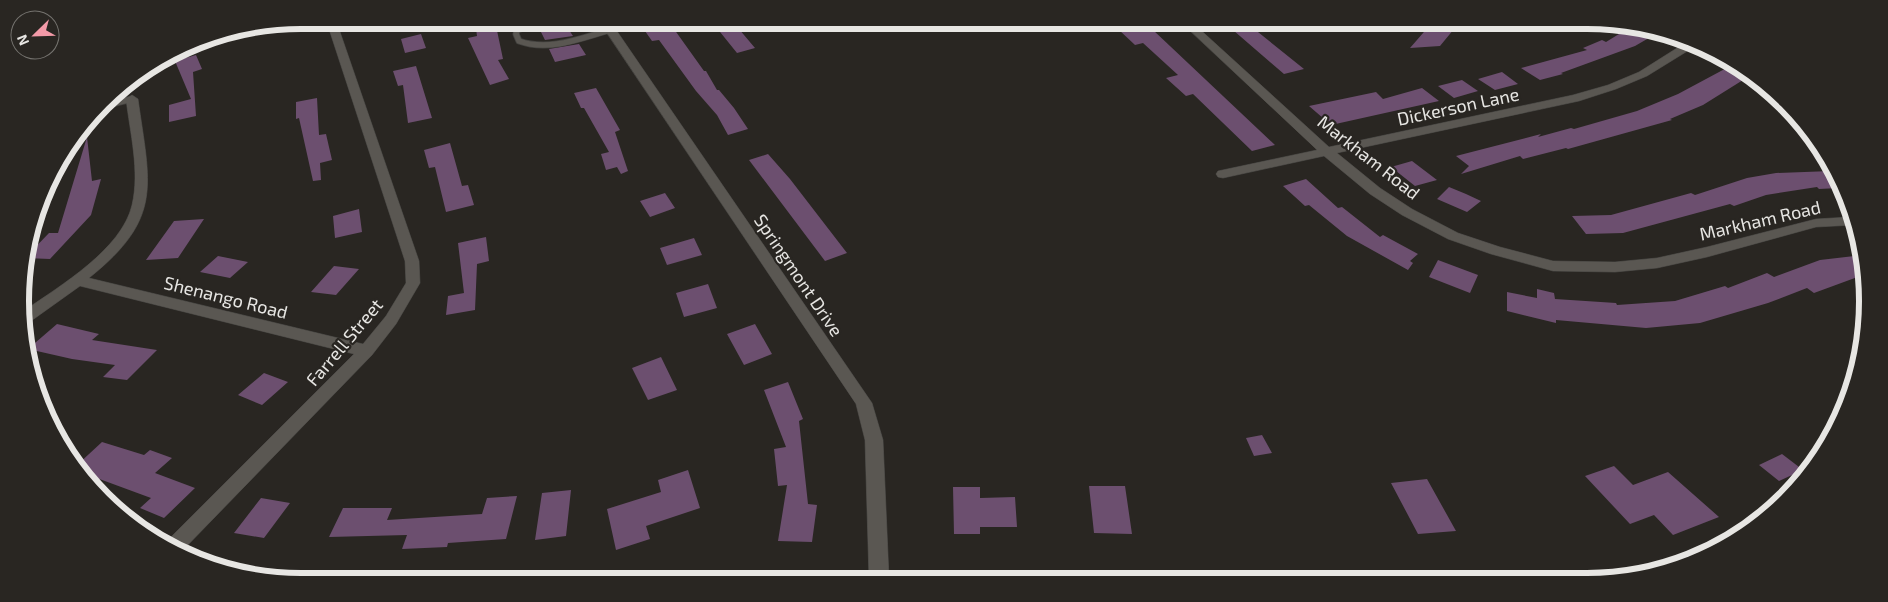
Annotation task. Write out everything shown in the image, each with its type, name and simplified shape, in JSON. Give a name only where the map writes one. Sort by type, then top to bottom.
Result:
[{"type":"street","name":"Farrell Street","points":[[178,543],[366,351],[391,320],[412,283],[412,261],[334,29]]},
{"type":"street","name":"Springmont Drive","points":[[609,29],[864,403],[874,440],[879,573]]},
{"type":"street","name":"Markham Road","points":[[1193,29],[1327,152],[1391,202],[1453,236],[1496,251],[1553,266],[1615,267],[1657,264],[1816,223],[1847,221]]},
{"type":"street","name":"Dickerson Lane","points":[[1223,174],[1575,98],[1612,87],[1643,74],[1687,48]]},
{"type":"street","points":[[29,315],[106,256],[128,232],[139,208],[140,180],[132,99]]},
{"type":"street","name":"Shenango Road","points":[[76,280],[366,351]]},
{"type":"lane","points":[[520,29],[517,30],[516,34],[519,42],[535,46],[548,45],[598,29]]},
{"type":"lane","points":[[113,104],[132,99]]},
{"type":"building","points":[[476,29],[497,29],[503,59],[498,60],[509,79],[490,85],[468,38],[477,36]]},
{"type":"building","points":[[568,29],[573,36],[545,40],[540,30]]},
{"type":"building","points":[[644,29],[674,29],[704,71],[706,71],[717,90],[734,108],[748,129],[728,135],[717,115],[696,91],[659,40],[652,41]]},
{"type":"building","points":[[718,29],[739,29],[755,48],[737,53]]},
{"type":"building","points":[[1118,29],[1143,29],[1146,32],[1153,30],[1275,145],[1252,151],[1193,94],[1186,96],[1166,78],[1178,75],[1143,43],[1135,45]]},
{"type":"building","points":[[1232,29],[1254,29],[1304,69],[1284,74]]},
{"type":"building","points":[[1427,29],[1454,29],[1440,46],[1410,48]]},
{"type":"building","points":[[1624,31],[1651,37],[1635,46],[1561,73],[1563,74],[1540,80],[1521,68],[1587,50],[1583,48],[1602,40],[1606,42]]},
{"type":"building","points":[[421,34],[426,48],[405,53],[401,39]]},
{"type":"building","points":[[579,44],[586,55],[555,62],[549,49]]},
{"type":"building","points":[[196,55],[202,69],[193,72],[196,116],[169,122],[169,105],[191,99],[175,61]]},
{"type":"building","points":[[416,66],[432,118],[408,123],[403,85],[398,86],[393,71]]},
{"type":"building","points":[[1727,68],[1744,79],[1703,105],[1670,119],[1672,120],[1568,149],[1523,159],[1520,156],[1461,174],[1469,166],[1456,156],[1541,134],[1538,137],[1571,128],[1574,129],[1637,111],[1678,94]]},
{"type":"building","points":[[1502,72],[1518,84],[1495,90],[1478,79]]},
{"type":"building","points":[[1462,80],[1478,91],[1454,98],[1438,86]]},
{"type":"building","points":[[596,88],[620,130],[615,132],[628,171],[621,174],[617,167],[606,170],[601,154],[609,152],[584,108],[581,108],[574,93]]},
{"type":"building","points":[[1422,88],[1439,101],[1331,125],[1309,106],[1376,92],[1383,99]]},
{"type":"building","points":[[317,98],[319,135],[326,134],[332,160],[320,163],[321,180],[313,181],[299,118],[296,119],[296,102]]},
{"type":"building","points":[[87,137],[92,181],[101,179],[91,215],[50,259],[32,258],[34,249],[49,233],[58,233]]},
{"type":"building","points":[[450,143],[462,186],[468,185],[474,205],[446,212],[435,167],[429,168],[424,150]]},
{"type":"building","points":[[768,154],[790,179],[847,253],[825,261],[749,160]]},
{"type":"building","points":[[1412,161],[1437,180],[1415,186],[1391,167]]},
{"type":"building","points":[[1826,171],[1835,188],[1819,189],[1817,187],[1766,195],[1734,206],[1730,204],[1623,233],[1586,234],[1572,216],[1611,215],[1691,193],[1695,195],[1747,178],[1776,173]]},
{"type":"building","points":[[1306,179],[1338,208],[1342,207],[1380,237],[1383,235],[1418,254],[1410,261],[1413,263],[1408,270],[1347,236],[1309,205],[1305,206],[1283,186]]},
{"type":"building","points":[[1449,187],[1481,201],[1467,212],[1437,199]]},
{"type":"building","points":[[665,193],[675,208],[650,217],[640,201]]},
{"type":"building","points":[[359,209],[362,232],[335,238],[333,216]]},
{"type":"building","points":[[204,219],[178,258],[146,260],[174,221]]},
{"type":"building","points":[[486,237],[489,261],[477,264],[475,310],[446,315],[448,296],[464,293],[458,243]]},
{"type":"building","points":[[694,238],[702,255],[667,265],[660,248]]},
{"type":"building","points":[[218,256],[248,262],[230,278],[200,272]]},
{"type":"building","points":[[1855,256],[1858,277],[1814,293],[1807,288],[1768,303],[1700,323],[1646,328],[1556,320],[1556,323],[1507,311],[1507,292],[1537,298],[1537,289],[1554,293],[1555,299],[1616,303],[1617,305],[1675,301],[1725,286],[1728,288],[1767,273],[1774,277],[1820,260]]},
{"type":"building","points":[[1438,260],[1478,275],[1470,293],[1429,277]]},
{"type":"building","points":[[334,266],[359,269],[336,295],[311,292]]},
{"type":"building","points":[[708,284],[717,308],[684,317],[676,293]]},
{"type":"building","points":[[57,324],[99,334],[92,340],[157,350],[127,380],[103,377],[115,365],[72,359],[33,350],[32,345]]},
{"type":"building","points":[[755,324],[772,354],[744,365],[727,334]]},
{"type":"building","points":[[661,357],[677,390],[648,400],[632,368]]},
{"type":"building","points":[[264,373],[288,382],[262,405],[238,395]]},
{"type":"building","points":[[788,382],[803,419],[799,421],[808,504],[817,505],[812,542],[778,541],[787,485],[778,486],[774,449],[786,447],[764,390]]},
{"type":"building","points":[[1262,435],[1272,453],[1254,456],[1246,438]]},
{"type":"building","points":[[102,442],[144,455],[150,450],[172,458],[155,473],[195,488],[164,518],[140,508],[151,498],[93,478],[81,461]]},
{"type":"building","points":[[1782,454],[1802,469],[1779,481],[1759,465]]},
{"type":"building","points":[[1614,466],[1633,485],[1668,472],[1719,517],[1673,535],[1654,515],[1630,524],[1585,476]]},
{"type":"building","points":[[688,470],[700,508],[646,526],[650,539],[616,550],[607,509],[661,492],[658,480]]},
{"type":"building","points":[[1427,479],[1456,531],[1418,534],[1391,483]]},
{"type":"building","points":[[1089,486],[1125,486],[1132,534],[1094,533]]},
{"type":"building","points":[[953,487],[980,487],[980,498],[1015,497],[1017,527],[980,527],[980,534],[954,534]]},
{"type":"building","points":[[571,490],[566,536],[535,540],[542,493]]},
{"type":"building","points":[[517,496],[506,539],[448,543],[447,547],[402,549],[407,535],[329,537],[343,508],[392,508],[387,520],[482,514],[487,498]]},
{"type":"building","points":[[261,498],[290,503],[264,538],[234,533]]}]
